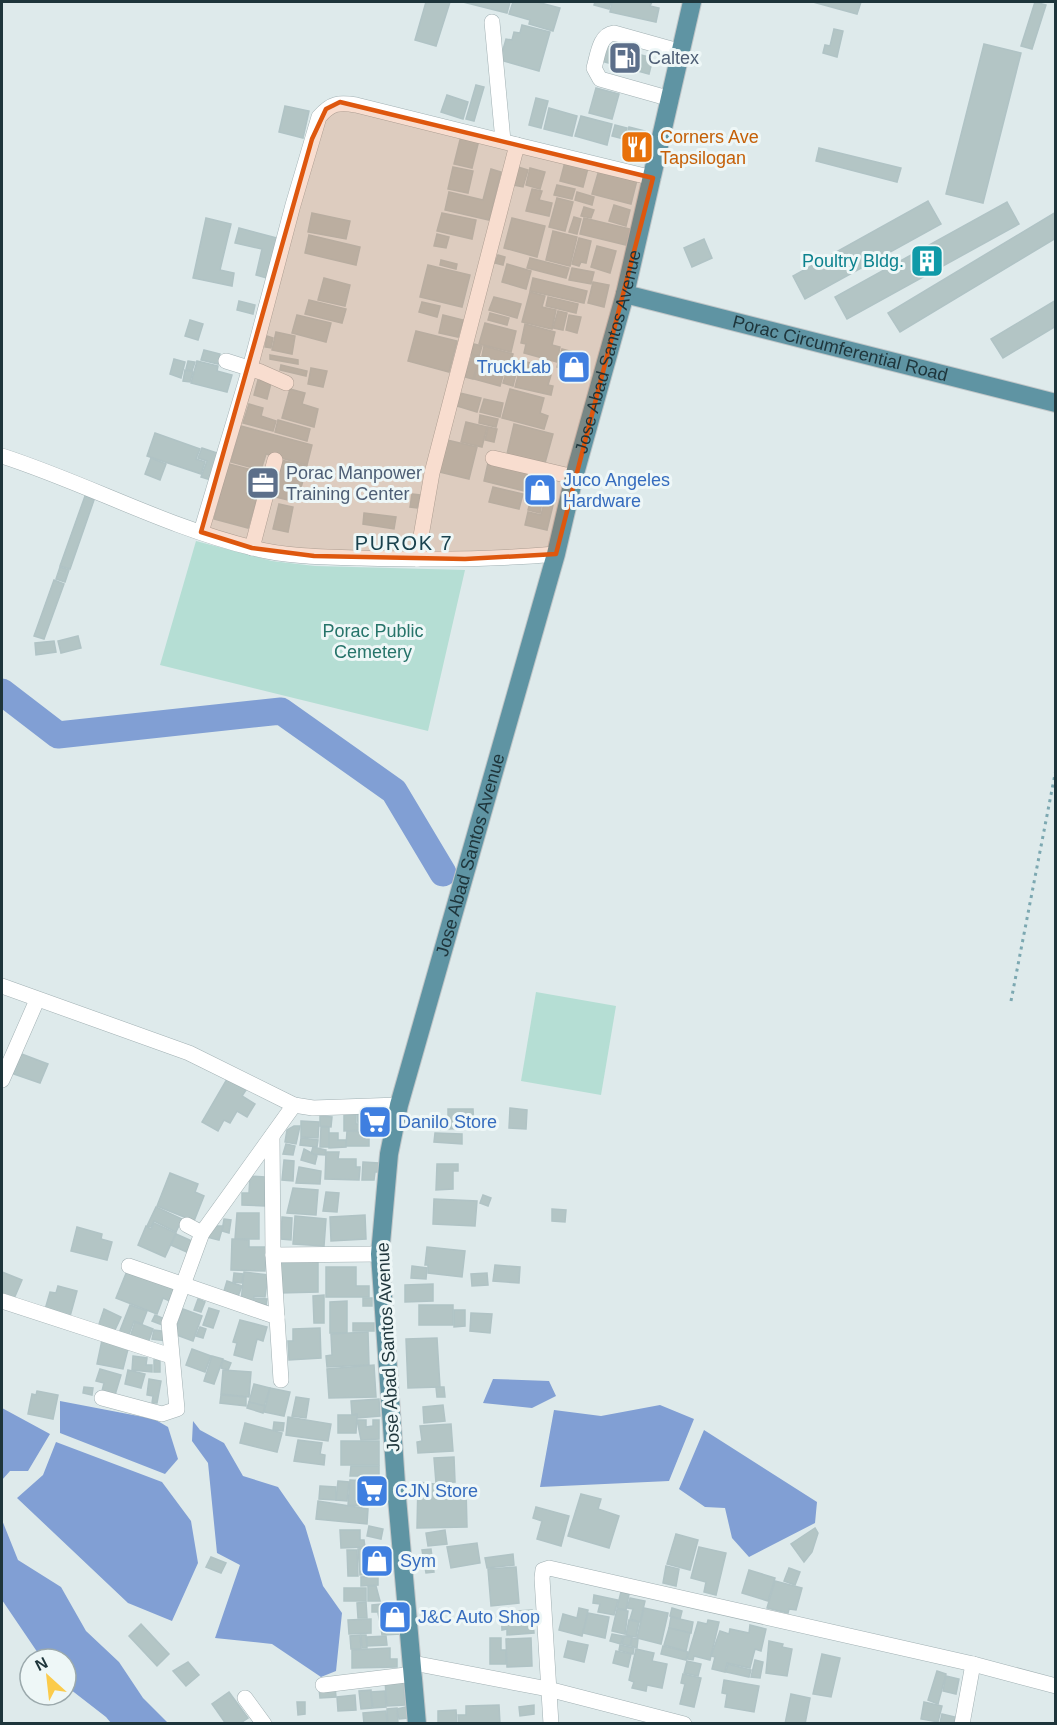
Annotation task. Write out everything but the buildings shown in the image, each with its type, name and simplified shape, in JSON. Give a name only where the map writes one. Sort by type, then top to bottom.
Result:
[{"type":"main road","name":"Jose Abad Santos Avenue","points":[[417,1724],[397,1498],[380,1254],[389,1154],[399,1105],[556,554],[574,477],[625,294],[654,178],[692,2]]},
{"type":"main road","name":"Porac Circumferential Road","points":[[625,294],[1056,403]]},
{"type":"street","points":[[417,559],[432,473],[510,143],[492,22]]},
{"type":"street","points":[[671,99],[600,80],[594,68],[603,39],[608,34],[614,33],[682,52]]},
{"type":"street","points":[[201,532],[250,368],[312,139],[319,117],[326,109],[340,102],[356,105],[654,178]]},
{"type":"street","points":[[226,361],[286,383]]},
{"type":"street","points":[[2,456],[201,532],[252,548],[314,556],[417,559],[504,558],[556,554]]},
{"type":"street","points":[[493,458],[574,477]]},
{"type":"street","points":[[252,548],[275,459]]},
{"type":"street","points":[[2,986],[189,1053],[294,1105],[313,1108],[399,1105]]},
{"type":"street","points":[[2,1080],[37,1000]]},
{"type":"street","points":[[102,1398],[162,1414],[174,1412],[178,1401],[169,1323],[202,1233],[294,1105]]},
{"type":"street","points":[[272,1136],[273,1255],[280,1380]]},
{"type":"street","points":[[187,1225],[202,1233]]},
{"type":"street","points":[[273,1255],[380,1254]]},
{"type":"street","points":[[129,1266],[277,1317]]},
{"type":"street","points":[[2,1301],[171,1356]]},
{"type":"street","points":[[550,1724],[542,1578],[543,1570],[549,1568],[1056,1686]]},
{"type":"street","points":[[962,1724],[973,1665]]},
{"type":"street","points":[[323,1685],[413,1669],[548,1689],[684,1724]]},
{"type":"street","points":[[245,1698],[264,1724]]},
{"type":"path","points":[[1011,1001],[1056,769]]},
{"type":"highlighted area","points":[[340,102],[356,105],[653,178],[556,554],[465,559],[314,556],[252,548],[201,532],[312,139],[326,109]]},
{"type":"green space","name":"Porac Public Cemetery","points":[[196,541],[272,561],[315,566],[465,570],[428,731],[160,665]]},
{"type":"green space","points":[[536,992],[616,1006],[601,1095],[521,1081]]},
{"type":"water","points":[[493,1379],[549,1381],[556,1396],[532,1408],[483,1403]]},
{"type":"water","points":[[60,1401],[154,1419],[168,1427],[178,1459],[165,1474],[60,1433]]},
{"type":"water","points":[[660,1405],[694,1419],[669,1481],[540,1487],[554,1410],[601,1416]]},
{"type":"water","points":[[2,1408],[50,1434],[28,1471],[10,1471],[2,1480]]},
{"type":"water","points":[[193,1421],[200,1430],[224,1443],[243,1476],[278,1487],[305,1526],[323,1586],[342,1613],[336,1671],[321,1677],[272,1644],[215,1638],[240,1565],[217,1553],[208,1463],[192,1441]]},
{"type":"water","points":[[704,1430],[817,1502],[815,1523],[749,1557],[732,1538],[725,1508],[705,1507],[679,1489]]},
{"type":"water","points":[[56,1442],[162,1482],[191,1521],[198,1563],[172,1621],[128,1603],[17,1498],[43,1475]]},
{"type":"water","points":[[2,1520],[18,1560],[61,1587],[86,1631],[119,1662],[143,1698],[168,1723],[111,1723],[78,1695],[78,1647],[34,1647],[2,1600]]},
{"type":"waterway","points":[[2,692],[58,735],[281,711],[394,791],[443,873]]},
{"type":"place","name":"Caltex","points":[[625,58]]},
{"type":"place","name":"Corners Ave Tapsilogan","points":[[637,147]]},
{"type":"place","name":"Poultry Bldg.","points":[[927,261]]},
{"type":"place","name":"TruckLab","points":[[574,367]]},
{"type":"place","name":"Porac Manpower Training Center","points":[[263,483]]},
{"type":"place","name":"Juco Angeles Hardware","points":[[540,490]]},
{"type":"place","name":"Danilo Store","points":[[375,1122]]},
{"type":"place","name":"CJN Store","points":[[372,1491]]},
{"type":"place","name":"Sym","points":[[377,1561]]},
{"type":"place","name":"J&C Auto Shop","points":[[395,1617]]},
{"type":"district","name":"PUROK 7","points":[[404,543]]}]
